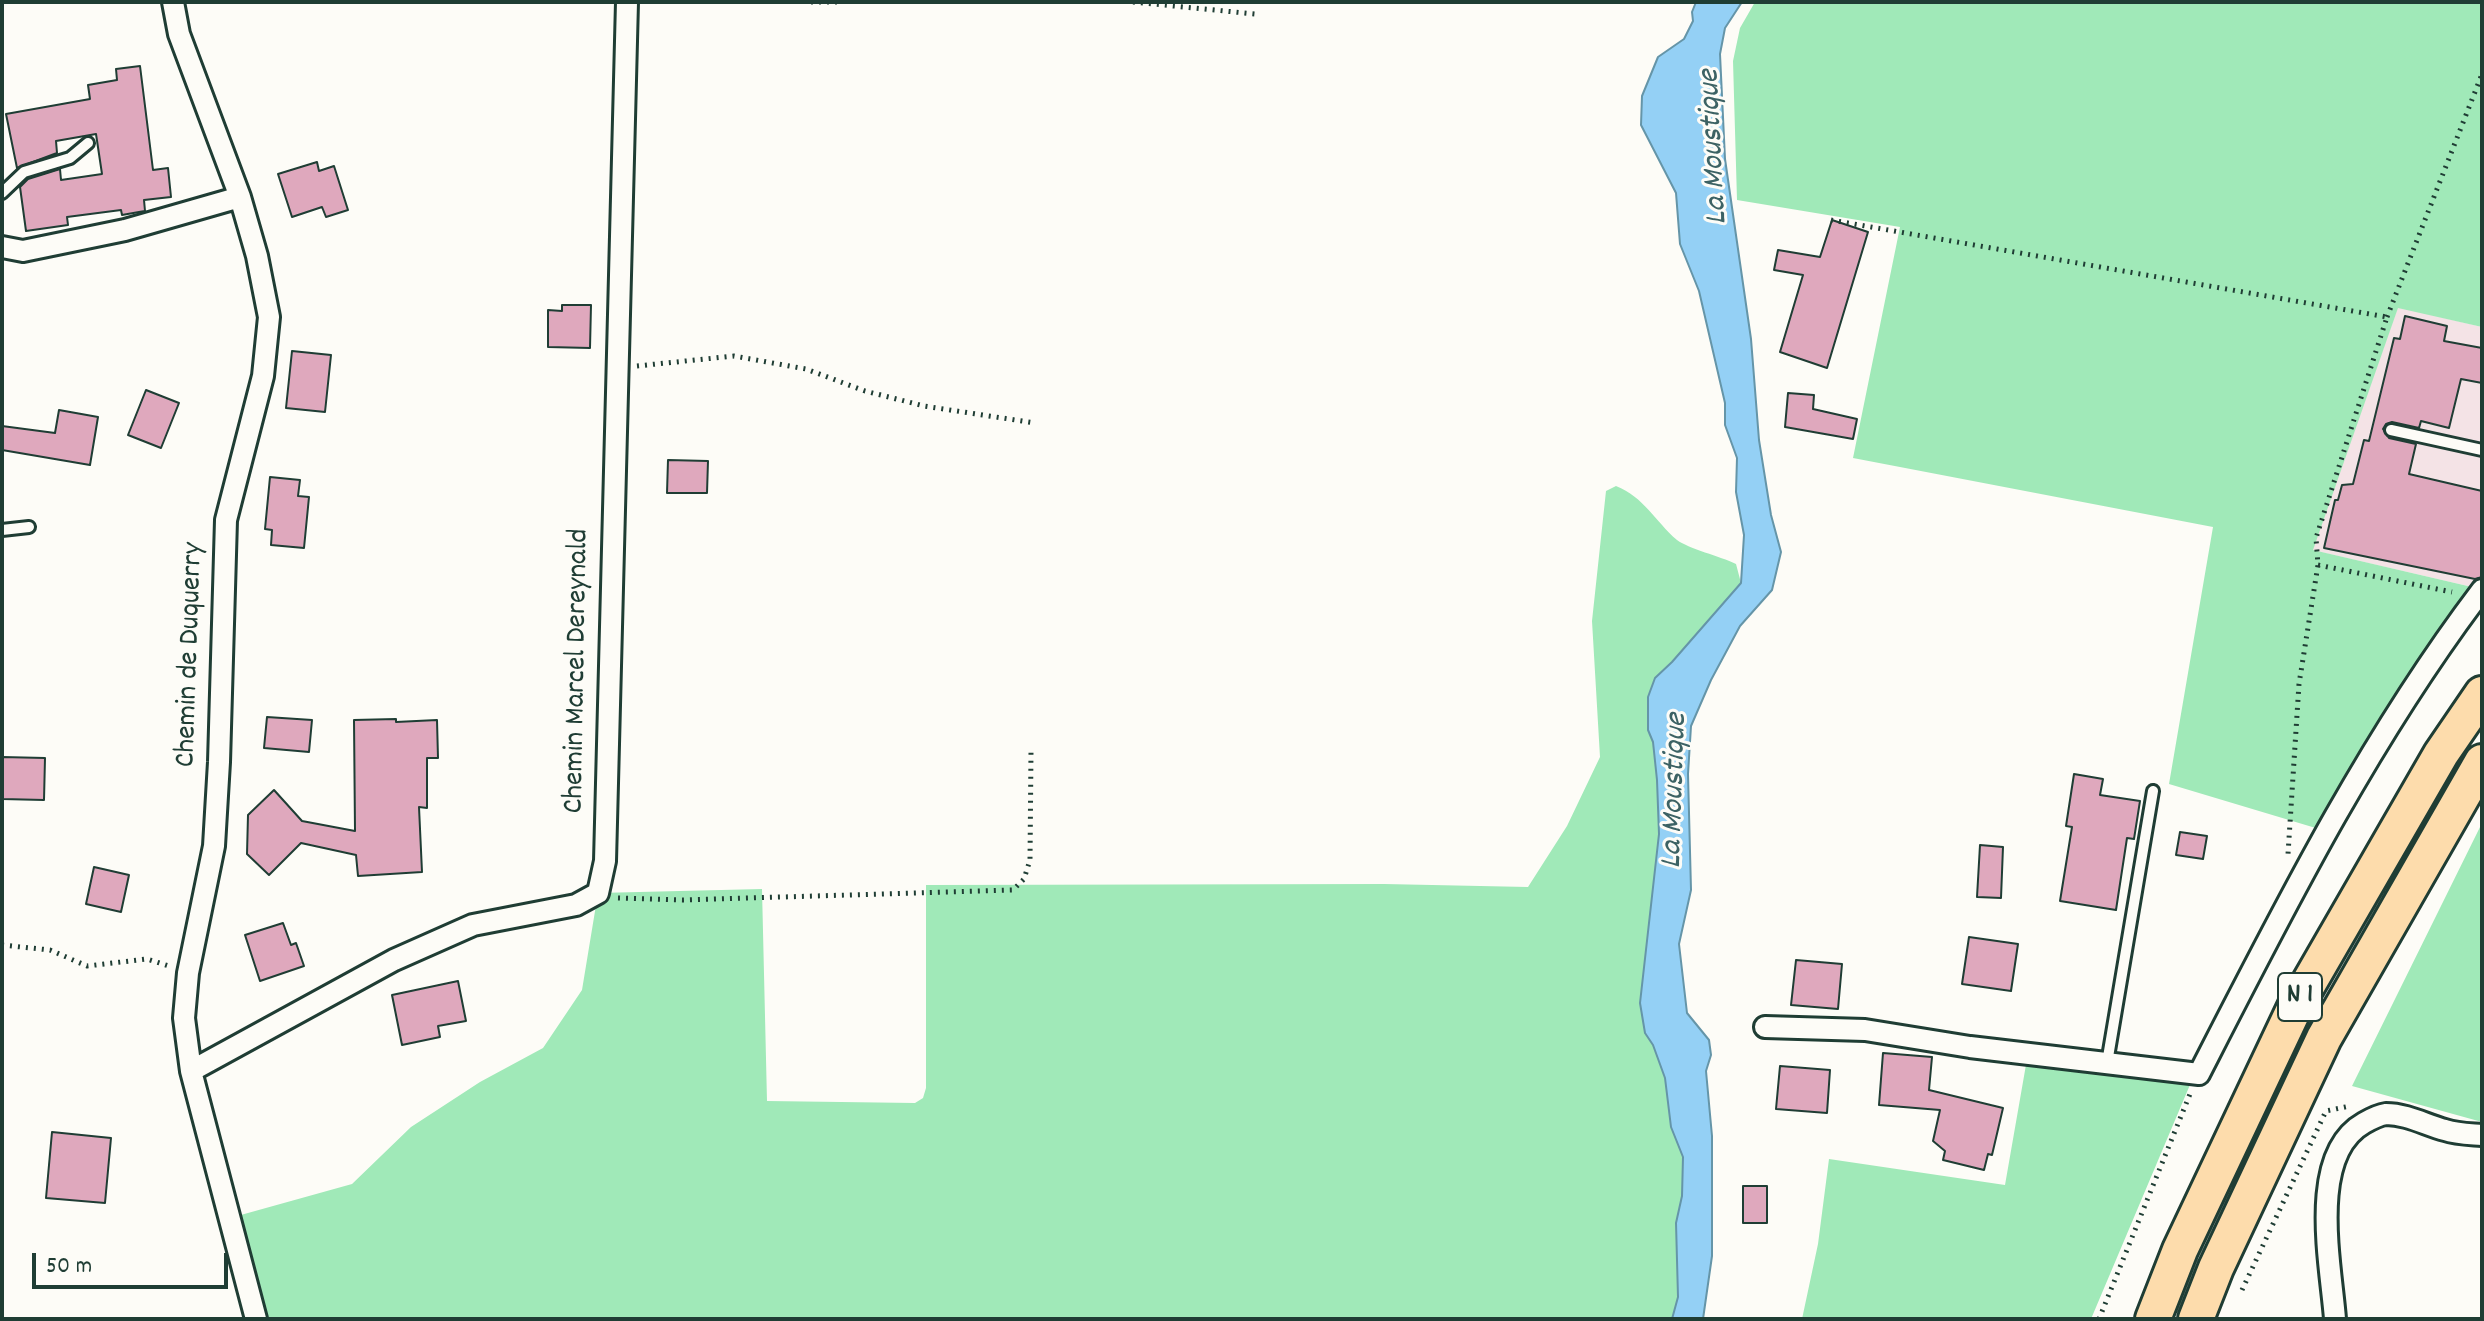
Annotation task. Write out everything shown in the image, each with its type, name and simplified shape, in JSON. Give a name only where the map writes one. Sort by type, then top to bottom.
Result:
[{"type":"highway","name":"N 1","points":[[2153,1319],[2180,1250],[2295,1007],[2441,754],[2482,694]]},
{"type":"highway","name":"N 1","points":[[2196,1319],[2216,1268],[2324,1038],[2482,762]]},
{"type":"street","name":"Chemin de Duquerry","points":[[173,2],[179,34],[240,197],[257,256],[269,317],[263,376],[226,520],[214,846],[188,973],[184,1018],[191,1071],[256,1319]]},
{"type":"street","name":"Chemin Marcel Dereynald","points":[[598,893],[605,861],[627,2]]},
{"type":"street","points":[[2,247],[23,251],[125,230],[240,197]]},
{"type":"street","points":[[1765,1027],[1865,1030],[1970,1047],[2199,1074],[2284,907],[2380,740],[2479,594]]},
{"type":"street","points":[[191,1071],[394,960],[473,925],[576,905],[598,893]]},
{"type":"street","points":[[2335,1319],[2327,1223],[2330,1168],[2344,1139],[2361,1124],[2382,1114],[2400,1115],[2449,1131],[2482,1135]]},
{"type":"lane","points":[[2,193],[24,172],[70,158],[88,143]]},
{"type":"lane","points":[[2391,430],[2482,450]]},
{"type":"lane","points":[[2,530],[29,527]]},
{"type":"lane","points":[[2107,1063],[2153,791]]},
{"type":"path","points":[[811,2],[843,2]]},
{"type":"path","points":[[1133,2],[1255,14]]},
{"type":"path","points":[[2287,859],[2299,684],[2318,565],[2316,538],[2387,317],[2482,74]]},
{"type":"path","points":[[1831,220],[2387,317]]},
{"type":"path","points":[[617,364],[634,366],[734,356],[806,369],[865,391],[924,406],[1035,423]]},
{"type":"path","points":[[2318,565],[2479,594]]},
{"type":"path","points":[[598,893],[620,898],[683,900],[1013,890],[1024,879],[1030,860],[1031,752]]},
{"type":"path","points":[[2,945],[50,950],[87,966],[147,959],[188,973]]},
{"type":"path","points":[[2099,1319],[2199,1074]]},
{"type":"path","points":[[2241,1291],[2326,1111],[2365,1102],[2382,1114]]},
{"type":"shaded area","points":[[2398,307],[2482,327],[2482,574],[2472,587],[2312,550]]},
{"type":"green space","points":[[1755,2],[2482,2],[2482,327],[2398,308],[2313,550],[2472,587],[2319,829],[2169,784],[2213,527],[1853,458],[1900,227],[1737,200],[1733,61],[1740,28]]},
{"type":"green space","points":[[1616,486],[1642,503],[1677,540],[1736,564],[1741,583],[1655,678],[1648,697],[1648,730],[1653,742],[1659,834],[1640,1003],[1645,1033],[1653,1045],[1665,1078],[1671,1127],[1683,1157],[1682,1196],[1676,1224],[1678,1297],[1672,1319],[256,1319],[230,1218],[352,1184],[411,1127],[480,1082],[543,1048],[582,990],[598,893],[762,889],[767,1101],[915,1103],[923,1098],[926,1088],[926,885],[1384,884],[1528,887],[1567,826],[1600,757],[1592,621],[1606,491]]},
{"type":"green space","points":[[2482,823],[2482,1122],[2352,1086]]},
{"type":"green space","points":[[2027,1059],[2192,1080],[2091,1319],[1802,1319],[1818,1244],[1829,1159],[2005,1185]]},
{"type":"water","name":"La Moustique","points":[[1696,2],[1742,2],[1725,28],[1720,54],[1725,159],[1751,339],[1759,440],[1771,515],[1781,552],[1772,590],[1740,626],[1691,726],[1688,774],[1691,890],[1679,944],[1687,1013],[1709,1040],[1711,1055],[1706,1071],[1712,1136],[1712,1256],[1703,1319],[1672,1319],[1678,1297],[1676,1223],[1682,1196],[1683,1157],[1671,1127],[1665,1078],[1653,1045],[1645,1033],[1640,1003],[1659,834],[1653,742],[1648,730],[1648,697],[1655,678],[1741,583],[1744,535],[1736,492],[1737,458],[1725,425],[1725,403],[1699,291],[1680,244],[1676,193],[1641,125],[1642,96],[1658,57],[1684,39],[1693,21]]},
{"type":"building","points":[[140,66],[153,170],[168,168],[171,197],[144,200],[145,211],[122,215],[121,210],[67,217],[68,225],[26,231],[20,187],[28,179],[60,169],[61,180],[102,174],[96,134],[56,141],[57,153],[17,168],[6,114],[90,99],[88,85],[117,80],[116,69]]},
{"type":"building","points":[[317,162],[319,171],[334,166],[348,210],[326,217],[322,207],[292,217],[278,174]]},
{"type":"building","points":[[1832,220],[1868,232],[1827,368],[1780,352],[1803,275],[1774,270],[1778,250],[1820,257]]},
{"type":"building","points":[[562,305],[591,305],[590,348],[548,347],[548,310],[562,311]]},
{"type":"building","points":[[2405,316],[2447,326],[2444,341],[2482,348],[2482,383],[2461,379],[2449,428],[2421,421],[2419,428],[2392,422],[2383,429],[2389,438],[2416,444],[2409,474],[2482,491],[2482,577],[2475,579],[2324,548],[2335,500],[2338,500],[2342,485],[2353,484],[2364,440],[2369,441],[2394,338],[2400,339]]},
{"type":"building","points":[[292,351],[331,355],[325,412],[286,408]]},
{"type":"building","points":[[146,390],[179,403],[161,448],[128,435]]},
{"type":"building","points":[[1788,393],[1814,395],[1813,409],[1857,419],[1853,439],[1785,427]]},
{"type":"building","points":[[59,410],[98,417],[90,465],[2,450],[2,426],[55,433]]},
{"type":"building","points":[[668,460],[708,461],[707,493],[667,493]]},
{"type":"building","points":[[270,477],[300,480],[298,496],[309,497],[304,548],[271,545],[272,530],[265,529]]},
{"type":"building","points":[[267,717],[312,720],[309,752],[264,748]]},
{"type":"building","points":[[396,719],[396,722],[437,720],[438,758],[427,758],[427,808],[419,807],[422,872],[358,876],[356,855],[301,843],[269,875],[247,854],[248,815],[274,790],[302,821],[355,831],[354,720]]},
{"type":"building","points":[[2,757],[45,758],[44,800],[2,799]]},
{"type":"building","points":[[2074,774],[2103,779],[2100,795],[2140,801],[2134,839],[2127,838],[2116,910],[2060,901],[2072,827],[2066,826]]},
{"type":"building","points":[[2180,832],[2207,836],[2203,859],[2176,855]]},
{"type":"building","points":[[1980,845],[2003,847],[2001,898],[1977,897]]},
{"type":"building","points":[[94,867],[129,875],[121,912],[86,904]]},
{"type":"building","points":[[283,923],[291,945],[296,943],[304,966],[260,981],[245,935]]},
{"type":"building","points":[[1969,937],[2018,944],[2011,991],[1962,984]]},
{"type":"building","points":[[1796,960],[1842,964],[1838,1009],[1791,1005]]},
{"type":"building","points":[[458,981],[466,1021],[438,1026],[440,1037],[402,1045],[392,995]]},
{"type":"building","points":[[1883,1053],[1932,1057],[1929,1090],[2003,1108],[1992,1155],[1988,1154],[1984,1170],[1943,1160],[1945,1151],[1933,1141],[1940,1110],[1879,1105]]},
{"type":"building","points":[[1780,1066],[1830,1070],[1827,1113],[1776,1109]]},
{"type":"building","points":[[52,1132],[111,1138],[105,1203],[46,1198]]},
{"type":"building","points":[[1743,1186],[1767,1186],[1767,1223],[1743,1223]]}]
